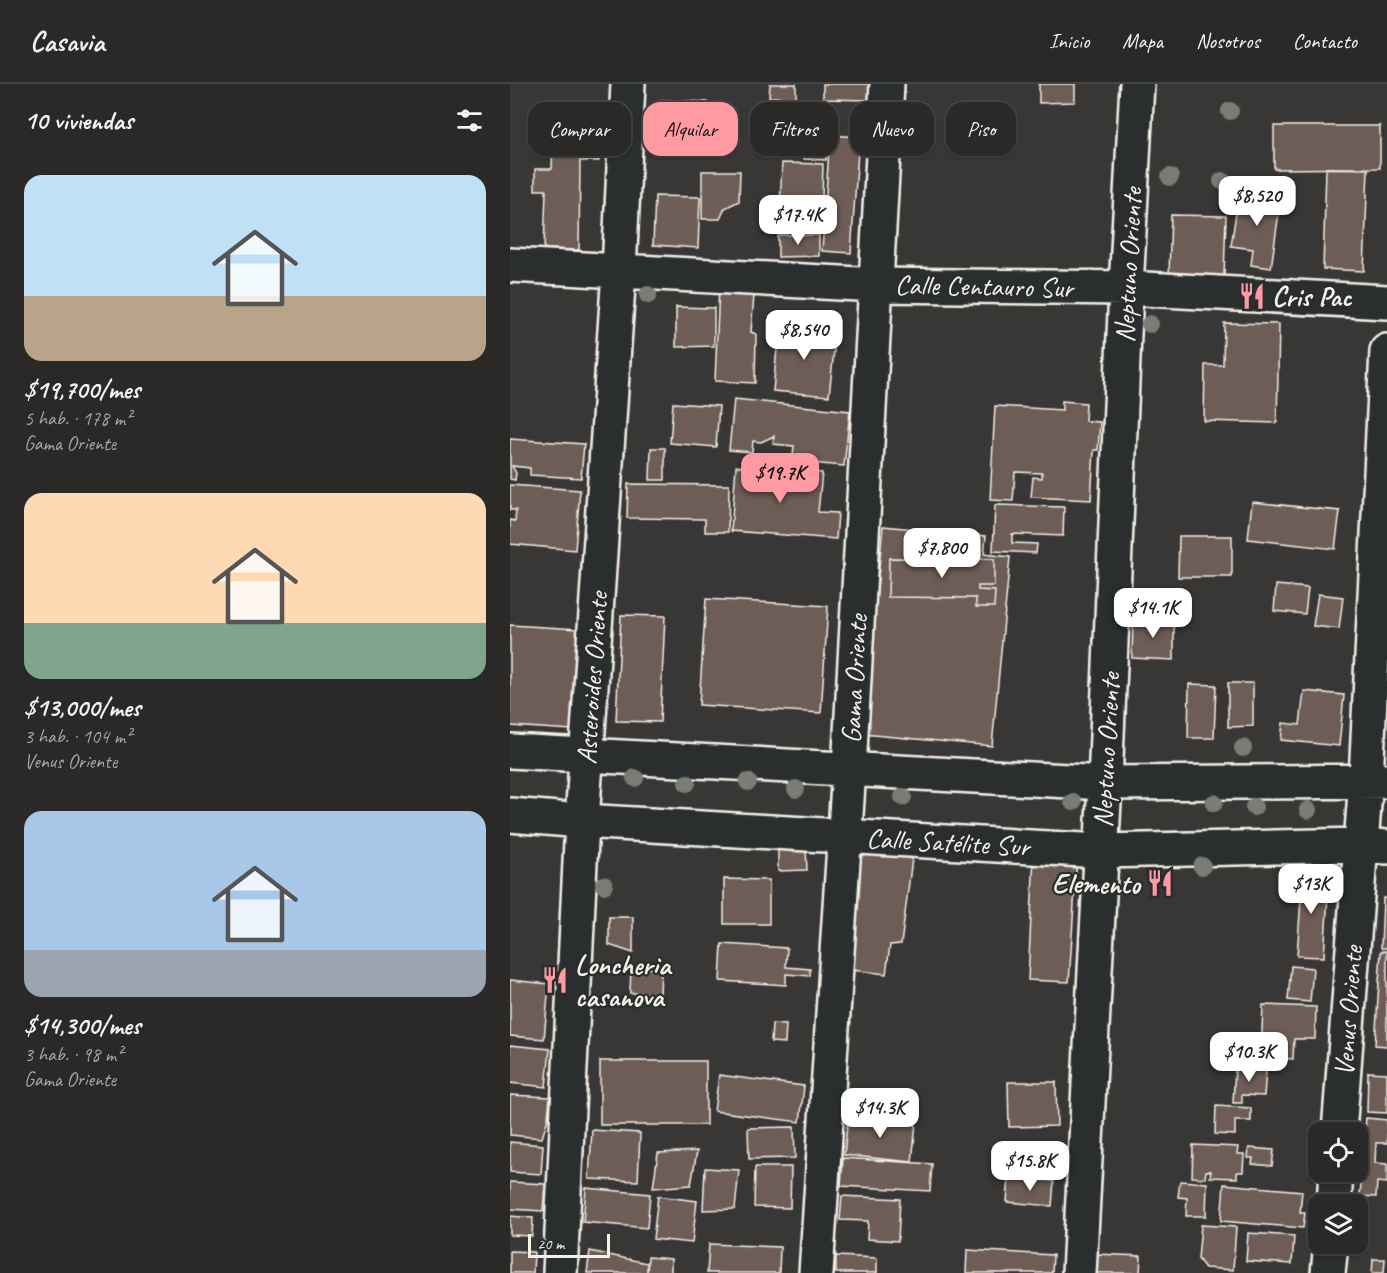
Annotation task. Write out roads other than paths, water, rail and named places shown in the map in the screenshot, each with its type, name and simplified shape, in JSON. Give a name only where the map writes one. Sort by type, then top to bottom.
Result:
[{"type":"street","name":"Asteroides Oriente","points":[[560,1273],[582,821],[619,271],[628,84]]},
{"type":"street","name":"Gama Oriente","points":[[816,1273],[849,769],[887,84]]},
{"type":"street","name":"Neptuno Oriente","points":[[1079,1273],[1105,783],[1137,84]]},
{"type":"street","name":"Calle Centauro Sur","points":[[510,265],[877,285],[1126,288],[1387,302]]},
{"type":"street","name":"Venus Oriente","points":[[1340,1122],[1374,846],[1387,351]]},
{"type":"street","points":[[510,751],[1105,783],[1376,780]]},
{"type":"street","name":"Calle Satélite Sur","points":[[510,815],[1101,850],[1374,846]]},
{"type":"street","points":[[1328,1273],[1329,1254]]},
{"type":"place","name":"Cris Pac","points":[[1252,296]]},
{"type":"place","name":"Elemento","points":[[1160,883]]},
{"type":"place","name":"Loncheria casanova","points":[[555,980]]}]
